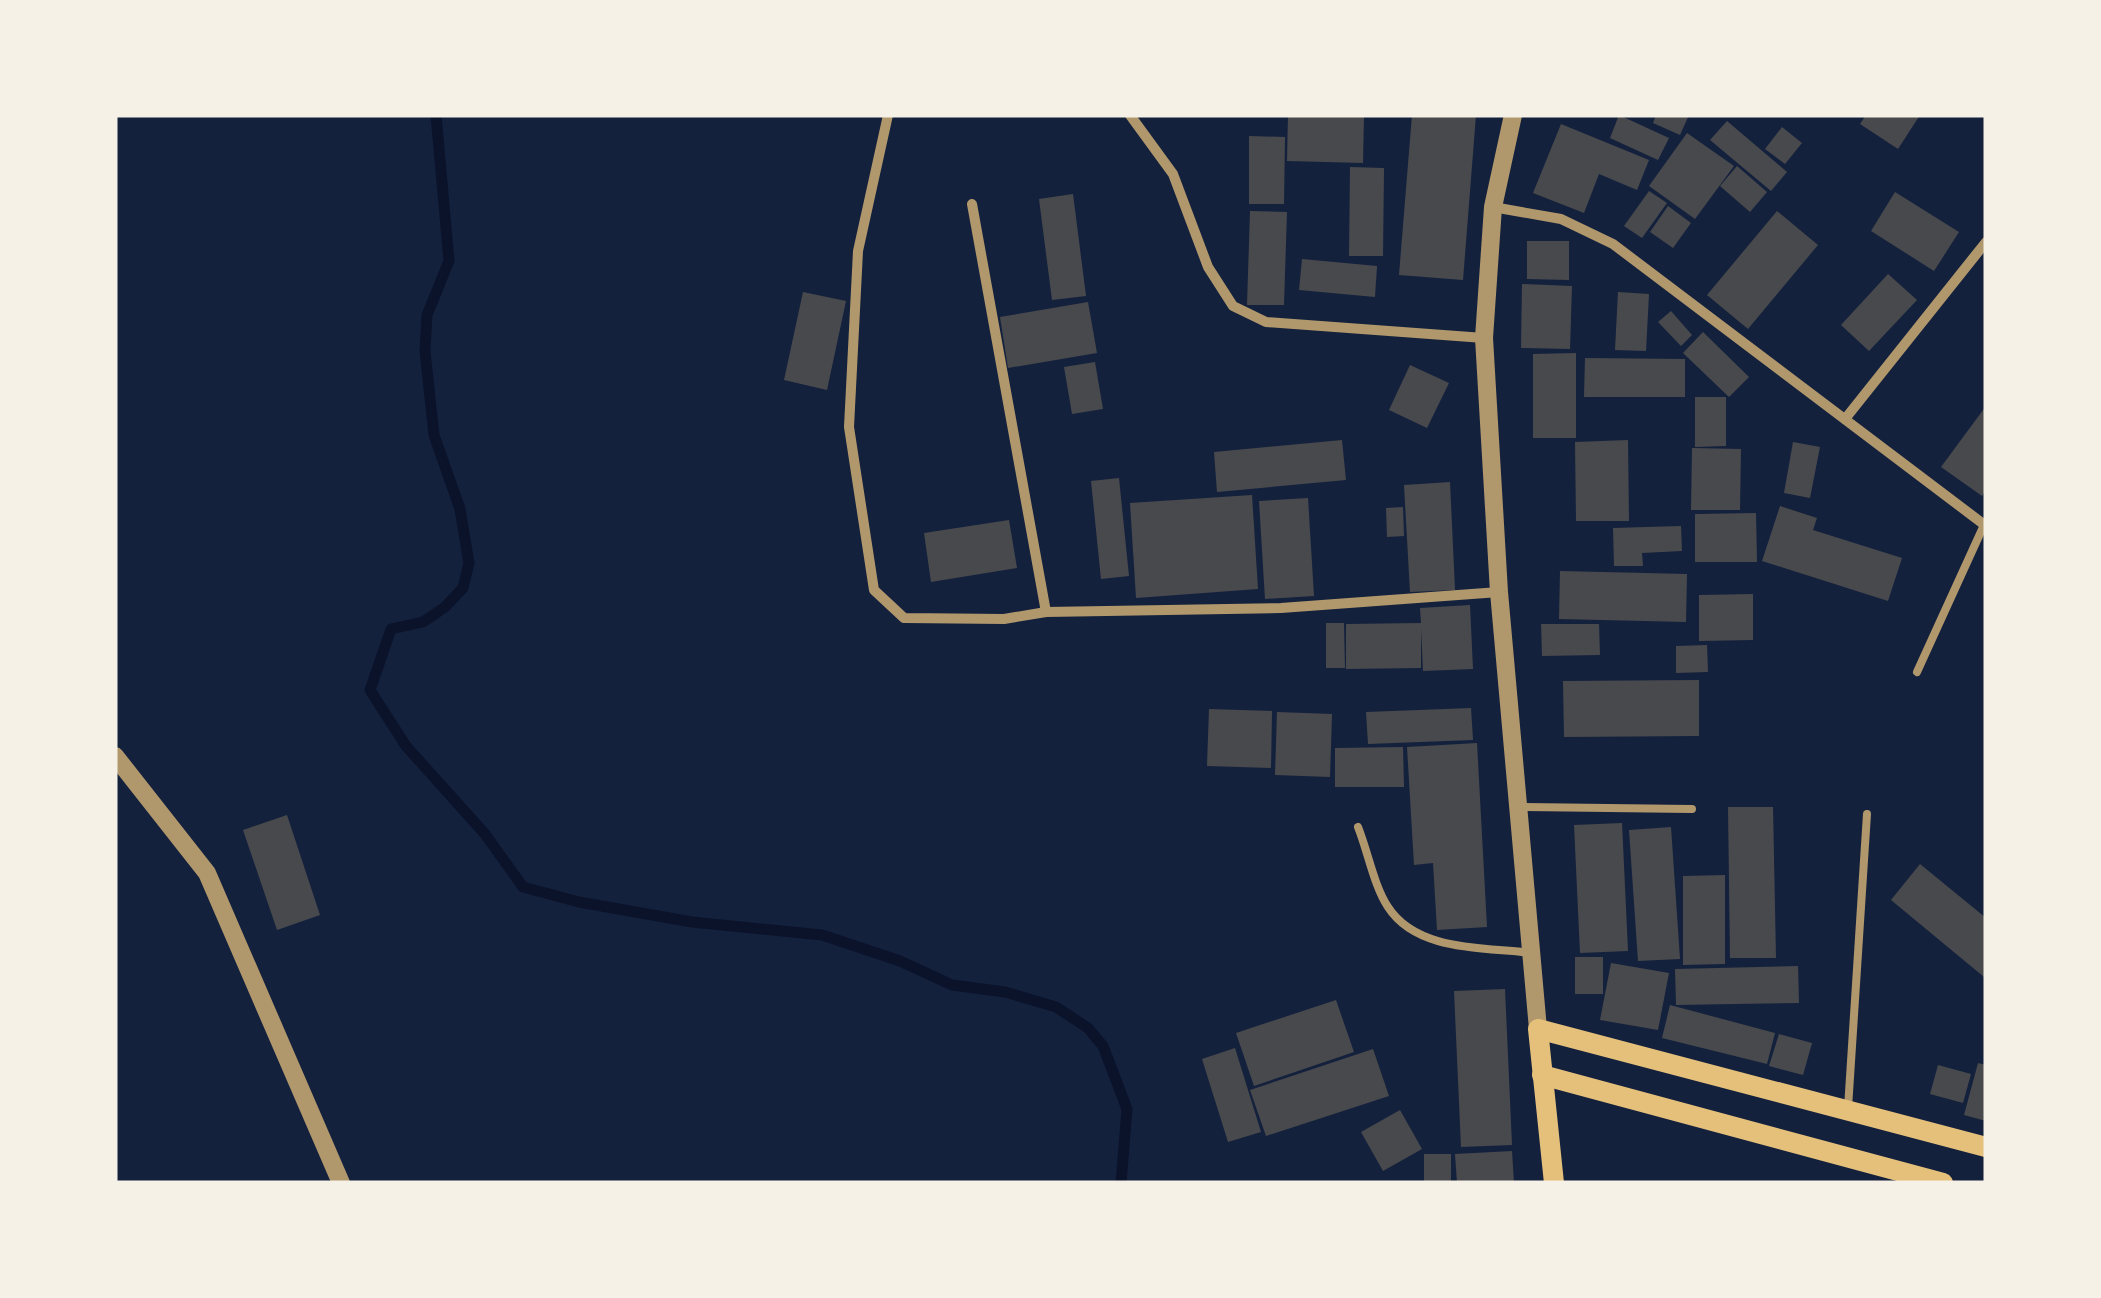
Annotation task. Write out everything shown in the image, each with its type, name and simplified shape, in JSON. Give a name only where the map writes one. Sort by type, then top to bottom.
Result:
[{"type":"main road","points":[[1554,1183],[1538,1029],[1986,1147]]},
{"type":"main road","points":[[1542,1075],[1942,1183]]},
{"type":"street","points":[[888,115],[858,250],[849,427],[874,590],[904,618],[1004,619],[1046,612],[1281,608],[1499,592]]},
{"type":"street","points":[[1130,115],[1173,174],[1208,268],[1232,306],[1266,322],[1484,338]]},
{"type":"street","points":[[1514,115],[1493,208],[1484,338],[1499,592],[1538,1029]]},
{"type":"street","points":[[972,204],[1046,612]]},
{"type":"street","points":[[1493,208],[1561,219],[1612,244],[1985,525]]},
{"type":"street","points":[[1845,419],[1986,242]]},
{"type":"street","points":[[115,756],[207,873],[342,1183]]},
{"type":"lane","points":[[1917,672],[1985,525]]},
{"type":"lane","points":[[1519,807],[1692,808]]},
{"type":"lane","points":[[1848,1111],[1867,814]]},
{"type":"lane","points":[[1358,827],[1388,908],[1416,933],[1434,941],[1532,953]]},
{"type":"building","points":[[1288,115],[1364,115],[1363,163],[1287,161]]},
{"type":"building","points":[[1412,115],[1476,115],[1463,280],[1399,275]]},
{"type":"building","points":[[1619,115],[1669,138],[1658,160],[1610,138]]},
{"type":"building","points":[[1656,115],[1689,115],[1680,135],[1653,123]]},
{"type":"building","points":[[1866,115],[1920,115],[1898,149],[1860,124]]},
{"type":"building","points":[[1727,121],[1787,172],[1771,191],[1710,140]]},
{"type":"building","points":[[1561,124],[1649,160],[1637,190],[1599,174],[1584,213],[1533,193]]},
{"type":"building","points":[[1782,127],[1802,143],[1785,164],[1765,149]]},
{"type":"building","points":[[1687,133],[1734,166],[1695,219],[1649,186]]},
{"type":"building","points":[[1249,136],[1285,137],[1284,204],[1249,204]]},
{"type":"building","points":[[1737,166],[1767,192],[1750,212],[1720,186]]},
{"type":"building","points":[[1350,167],[1384,168],[1383,256],[1349,256]]},
{"type":"building","points":[[1649,191],[1667,203],[1642,238],[1624,226]]},
{"type":"building","points":[[1895,192],[1959,232],[1934,271],[1871,231]]},
{"type":"building","points":[[1073,194],[1086,296],[1052,300],[1039,199]]},
{"type":"building","points":[[1668,206],[1691,223],[1673,248],[1650,232]]},
{"type":"building","points":[[1250,211],[1287,212],[1284,305],[1247,305]]},
{"type":"building","points":[[1777,211],[1818,245],[1748,329],[1707,295]]},
{"type":"building","points":[[1527,241],[1569,241],[1569,280],[1527,279]]},
{"type":"building","points":[[1302,259],[1377,266],[1375,297],[1299,290]]},
{"type":"building","points":[[1888,274],[1917,300],[1869,351],[1841,325]]},
{"type":"building","points":[[1522,284],[1572,286],[1570,349],[1521,348]]},
{"type":"building","points":[[803,292],[846,301],[827,390],[784,380]]},
{"type":"building","points":[[1618,292],[1649,294],[1646,351],[1615,350]]},
{"type":"building","points":[[1088,302],[1097,353],[1008,368],[1000,317]]},
{"type":"building","points":[[1671,311],[1692,335],[1681,346],[1658,322]]},
{"type":"building","points":[[1703,332],[1749,377],[1729,397],[1683,353]]},
{"type":"building","points":[[1576,353],[1576,438],[1533,438],[1533,354]]},
{"type":"building","points":[[1585,358],[1685,359],[1685,397],[1584,397]]},
{"type":"building","points":[[1095,362],[1103,409],[1072,414],[1064,367]]},
{"type":"building","points":[[1410,365],[1449,383],[1427,428],[1389,410]]},
{"type":"building","points":[[1695,397],[1726,397],[1726,446],[1695,447]]},
{"type":"building","points":[[1986,406],[1986,490],[1982,496],[1941,467]]},
{"type":"building","points":[[1342,440],[1346,480],[1217,492],[1214,452]]},
{"type":"building","points":[[1628,440],[1629,521],[1576,521],[1575,442]]},
{"type":"building","points":[[1793,442],[1820,447],[1810,498],[1784,493]]},
{"type":"building","points":[[1692,448],[1741,449],[1740,510],[1691,510]]},
{"type":"building","points":[[1119,478],[1129,576],[1101,579],[1091,481]]},
{"type":"building","points":[[1450,482],[1455,590],[1410,592],[1404,485]]},
{"type":"building","points":[[1252,495],[1258,589],[1136,598],[1130,503]]},
{"type":"building","points":[[1308,498],[1314,596],[1265,599],[1259,501]]},
{"type":"building","points":[[1780,506],[1817,518],[1813,530],[1902,558],[1888,601],[1762,561]]},
{"type":"building","points":[[1403,507],[1404,536],[1387,537],[1386,508]]},
{"type":"building","points":[[1756,513],[1757,562],[1695,562],[1695,514]]},
{"type":"building","points":[[1009,520],[1017,568],[931,582],[924,533]]},
{"type":"building","points":[[1681,526],[1682,551],[1642,553],[1643,566],[1614,566],[1613,528]]},
{"type":"building","points":[[1560,571],[1687,574],[1686,622],[1559,619]]},
{"type":"building","points":[[1753,594],[1753,640],[1699,641],[1699,595]]},
{"type":"building","points":[[1470,605],[1473,669],[1423,671],[1421,628],[1421,668],[1346,669],[1346,624],[1421,623],[1420,608]]},
{"type":"building","points":[[1326,623],[1344,623],[1345,668],[1326,668]]},
{"type":"building","points":[[1541,624],[1599,624],[1600,655],[1542,656]]},
{"type":"building","points":[[1707,645],[1708,672],[1676,673],[1676,646]]},
{"type":"building","points":[[1699,680],[1699,736],[1564,737],[1563,681]]},
{"type":"building","points":[[1471,708],[1473,740],[1368,744],[1366,712]]},
{"type":"building","points":[[1209,709],[1272,711],[1271,768],[1207,766]]},
{"type":"building","points":[[1277,712],[1332,714],[1330,777],[1275,775]]},
{"type":"building","points":[[1477,743],[1487,927],[1437,930],[1433,863],[1414,865],[1407,747]]},
{"type":"building","points":[[1403,747],[1404,787],[1335,787],[1335,748]]},
{"type":"building","points":[[1728,807],[1773,807],[1776,958],[1730,958]]},
{"type":"building","points":[[287,815],[320,915],[277,930],[243,830]]},
{"type":"building","points":[[1622,823],[1628,951],[1580,953],[1574,825]]},
{"type":"building","points":[[1671,827],[1680,959],[1638,961],[1629,830]]},
{"type":"building","points":[[1920,864],[1986,918],[1984,977],[1891,900]]},
{"type":"building","points":[[1725,875],[1725,964],[1683,965],[1683,876]]},
{"type":"building","points":[[1575,957],[1603,957],[1603,994],[1575,994]]},
{"type":"building","points":[[1611,963],[1669,973],[1658,1030],[1600,1020]]},
{"type":"building","points":[[1798,966],[1799,1003],[1676,1005],[1675,969]]},
{"type":"building","points":[[1505,989],[1512,1145],[1461,1147],[1454,991]]},
{"type":"building","points":[[1336,1000],[1354,1052],[1254,1086],[1236,1033]]},
{"type":"building","points":[[1670,1005],[1775,1033],[1767,1064],[1662,1038]]},
{"type":"building","points":[[1779,1034],[1812,1043],[1803,1075],[1769,1066]]},
{"type":"building","points":[[1235,1048],[1261,1132],[1228,1142],[1202,1059]]},
{"type":"building","points":[[1373,1049],[1389,1096],[1266,1136],[1250,1090]]},
{"type":"building","points":[[1978,1063],[1986,1065],[1986,1121],[1964,1115]]},
{"type":"building","points":[[1938,1065],[1971,1074],[1963,1103],[1930,1094]]},
{"type":"building","points":[[1400,1110],[1422,1149],[1383,1171],[1361,1132]]},
{"type":"building","points":[[1512,1151],[1514,1183],[1457,1183],[1455,1154]]},
{"type":"building","points":[[1424,1154],[1451,1154],[1451,1183],[1424,1183]]},
{"type":"waterway","points":[[436,115],[449,261],[427,315],[425,351],[434,435],[460,509],[469,563],[463,588],[445,607],[423,622],[391,629],[370,690],[406,746],[485,834],[523,887],[579,902],[692,922],[822,935],[900,961],[952,985],[1005,992],[1056,1007],[1088,1028],[1103,1046],[1127,1109],[1121,1183]]}]
